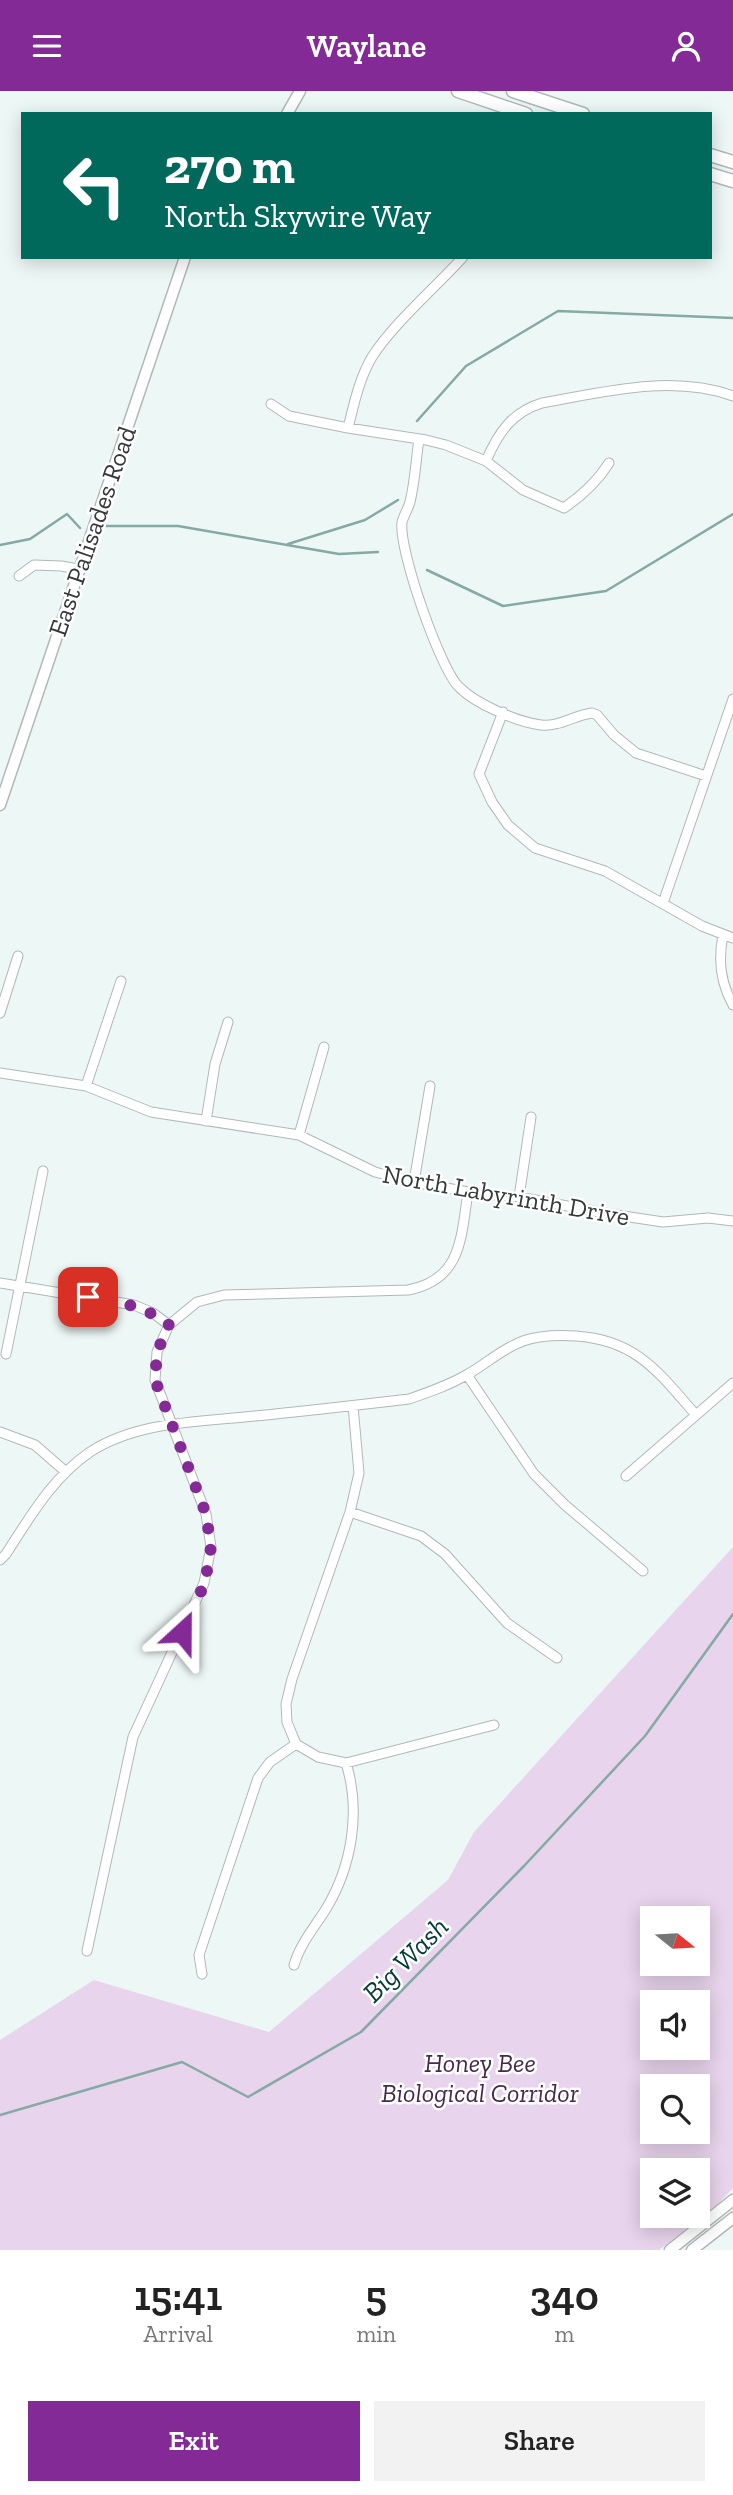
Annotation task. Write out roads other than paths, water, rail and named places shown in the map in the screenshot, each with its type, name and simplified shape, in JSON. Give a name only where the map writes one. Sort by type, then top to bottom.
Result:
[{"type":"main road","points":[[458,91],[520,112]]},
{"type":"main road","points":[[519,92],[577,112]]},
{"type":"main road","points":[[712,156],[733,162]]},
{"type":"main road","points":[[712,175],[733,181]]},
{"type":"street","points":[[288,112],[300,91]]},
{"type":"street","name":"East Palisades Road","points":[[0,805],[184,259]]},
{"type":"street","points":[[348,428],[361,379],[373,357],[388,336],[461,259]]},
{"type":"street","points":[[486,461],[503,428],[528,407],[542,403],[665,385],[698,386],[733,396]]},
{"type":"street","points":[[271,404],[289,417],[446,445],[486,461],[523,490],[564,507],[600,479],[609,463]]},
{"type":"street","points":[[419,439],[410,502],[402,523],[411,576],[450,677],[470,696],[503,712],[542,725],[560,723],[592,713],[636,753],[706,776]]},
{"type":"street","points":[[19,576],[34,565],[78,569]]},
{"type":"street","points":[[663,903],[733,699]]},
{"type":"street","points":[[503,712],[479,774],[492,802],[508,825],[535,848],[605,871],[702,926],[728,936],[719,952],[720,970],[733,1005]]},
{"type":"street","points":[[0,1013],[18,956]]},
{"type":"street","points":[[86,1086],[121,981]]},
{"type":"street","points":[[206,1121],[215,1065],[228,1022]]},
{"type":"street","points":[[299,1135],[324,1048]]},
{"type":"street","name":"North Labyrinth Drive","points":[[0,1073],[86,1086],[151,1112],[299,1135],[375,1173],[414,1182],[663,1222],[708,1218],[733,1221]]},
{"type":"street","points":[[414,1182],[430,1086]]},
{"type":"street","points":[[519,1197],[531,1117]]},
{"type":"street","points":[[6,1354],[43,1171]]},
{"type":"street","points":[[87,1951],[133,1737],[205,1583],[211,1547],[206,1514],[155,1380],[157,1352],[169,1325],[197,1301],[224,1295],[408,1290],[426,1287],[440,1277],[454,1261],[461,1240],[468,1192]]},
{"type":"street","points":[[0,1283],[134,1305],[153,1313],[169,1325]]},
{"type":"street","points":[[0,1560],[40,1500],[66,1472],[91,1452],[129,1433],[170,1424],[409,1399],[437,1390],[467,1375],[523,1341],[556,1335],[595,1337],[631,1349],[655,1369],[696,1415]]},
{"type":"street","points":[[467,1375],[534,1474],[565,1505],[643,1571]]},
{"type":"street","points":[[626,1476],[733,1383]]},
{"type":"street","points":[[353,1406],[359,1473],[350,1513],[292,1678],[286,1704],[287,1723],[296,1744],[318,1758],[346,1763],[494,1725]]},
{"type":"street","points":[[0,1432],[35,1445],[66,1472]]},
{"type":"street","points":[[350,1513],[421,1536],[445,1554],[507,1623],[557,1658]]},
{"type":"street","points":[[202,1974],[200,1955],[258,1778],[270,1762],[296,1744]]},
{"type":"street","points":[[294,1965],[299,1949],[339,1882],[351,1846],[354,1786],[346,1763]]},
{"type":"street","points":[[670,2250],[733,2200]]},
{"type":"street","points":[[692,2250],[733,2218]]},
{"type":"waterway","points":[[417,421],[466,366],[558,311],[733,318]]},
{"type":"waterway","points":[[288,544],[365,520],[398,500]]},
{"type":"waterway","points":[[0,545],[30,539],[67,514],[80,528]]},
{"type":"waterway","points":[[427,570],[503,606],[606,591],[733,514]]},
{"type":"waterway","points":[[106,526],[178,526],[339,554],[378,552]]},
{"type":"waterway","name":"Big Wash","points":[[0,2115],[182,2062],[248,2097],[361,2032],[524,1866],[645,1736],[733,1614]]},
{"type":"park label","name":"Honey Bee Biological Corridor","points":[[480,2078]]}]
